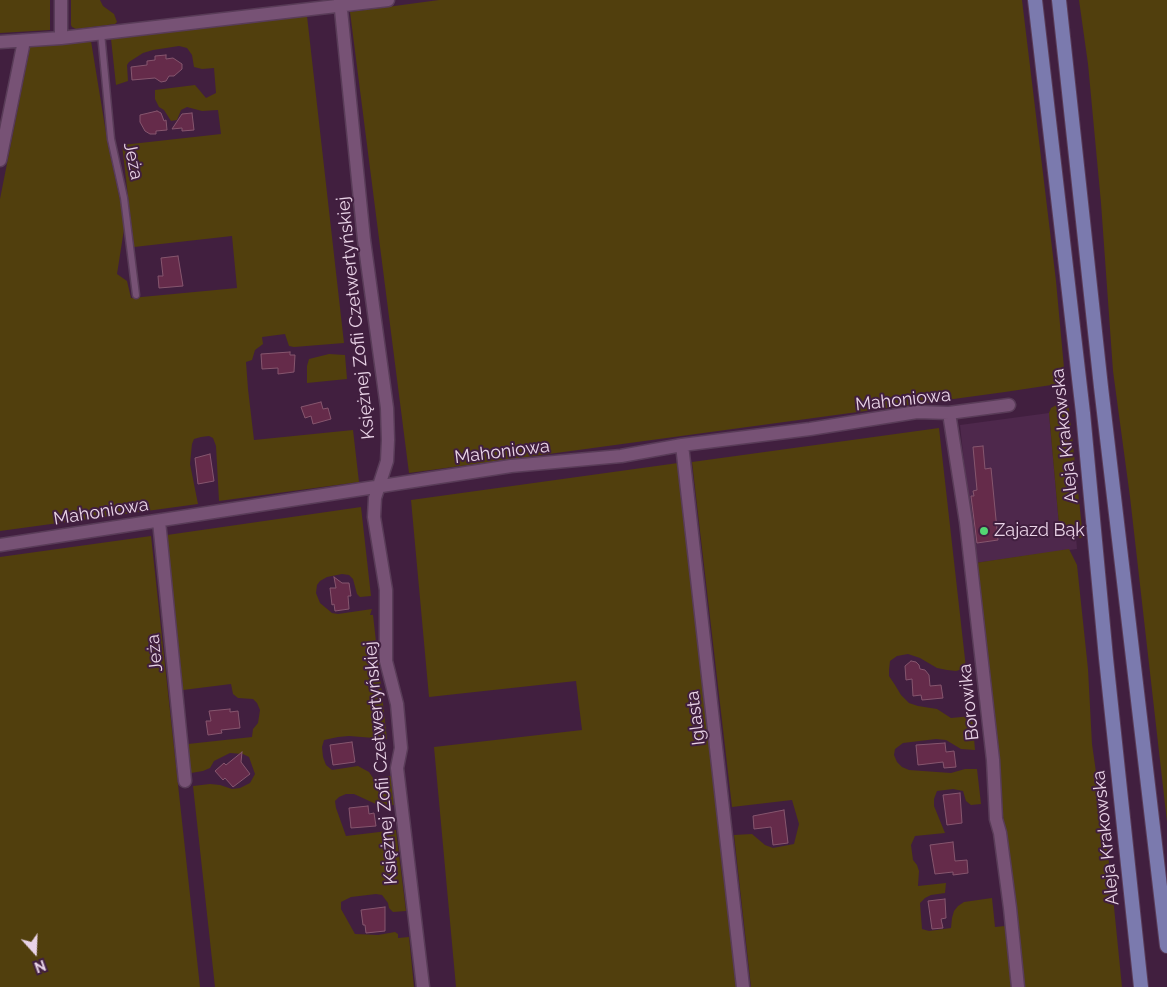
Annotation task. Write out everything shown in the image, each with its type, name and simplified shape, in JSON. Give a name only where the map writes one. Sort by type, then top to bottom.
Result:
[{"type":"main road","name":"Aleja Krakowska","points":[[1035,0],[1083,413],[1099,588],[1141,987]]},
{"type":"main road","points":[[1059,0],[1101,387],[1167,946]]},
{"type":"street","points":[[61,0],[61,38]]},
{"type":"street","points":[[0,42],[61,38],[340,3],[388,0]]},
{"type":"street","name":"Księżnej Zofii Czetwertyńskiej","points":[[340,3],[364,240],[387,408],[387,461],[375,498],[374,517],[386,590],[386,661],[397,704],[401,748],[397,768],[423,987]]},
{"type":"street","points":[[0,160],[24,41]]},
{"type":"street","name":"Mahoniowa","points":[[0,545],[510,466],[621,456],[682,445],[810,429],[916,412],[949,412],[1009,405]]},
{"type":"street","name":"Borowika","points":[[949,412],[966,522],[993,760],[996,819],[1000,833],[1018,987]]},
{"type":"street","name":"Iglasta","points":[[682,445],[743,987]]},
{"type":"street","name":"Jeża","points":[[159,521],[185,781]]},
{"type":"lane","name":"Jeża","points":[[101,33],[111,139],[124,198],[136,295]]},
{"type":"shaded area","points":[[0,0],[50,0],[50,30],[0,33]]},
{"type":"shaded area","points":[[71,0],[100,0],[103,6],[114,14],[117,22],[115,24],[76,29],[71,25]]},
{"type":"shaded area","points":[[439,0],[1022,0],[1056,281],[1064,368],[1062,381],[1058,384],[1005,392],[409,473],[350,12]]},
{"type":"shaded area","points":[[1079,0],[1167,0],[1167,822],[1130,497],[1113,371],[1101,203],[1088,64]]},
{"type":"shaded area","points":[[307,16],[344,343],[294,347],[289,346],[285,334],[262,337],[263,344],[255,350],[252,360],[246,362],[248,389],[254,440],[353,430],[359,482],[219,501],[216,446],[213,438],[209,436],[201,437],[194,439],[190,464],[198,504],[0,531],[0,199],[30,47],[91,41],[108,145],[125,223],[117,274],[127,281],[131,298],[237,288],[232,236],[134,247],[122,145],[221,134],[218,110],[202,111],[187,107],[181,110],[177,120],[171,121],[155,99],[155,90],[195,85],[206,98],[216,93],[214,68],[202,69],[194,67],[192,55],[187,48],[179,46],[153,50],[143,53],[129,62],[127,65],[128,81],[116,85],[111,39]]},
{"type":"shaded area","points":[[329,354],[345,355],[347,379],[307,383],[309,359]]},
{"type":"shaded area","points":[[1060,403],[1068,405],[1069,409],[1083,537],[1080,538],[1070,535],[1061,529],[1059,525],[1049,413],[1051,408]]},
{"type":"shaded area","points":[[1049,413],[1059,525],[1065,532],[1076,537],[1077,549],[975,563],[960,425]]},
{"type":"shaded area","points":[[939,428],[966,668],[956,671],[937,668],[920,658],[908,654],[897,656],[890,661],[889,676],[901,695],[909,703],[937,709],[951,718],[972,716],[975,750],[961,749],[946,740],[936,739],[903,743],[895,749],[894,755],[902,767],[909,770],[951,773],[965,769],[977,769],[981,804],[971,805],[966,801],[963,791],[953,789],[937,791],[934,806],[945,833],[915,836],[911,845],[913,860],[919,871],[918,886],[946,883],[945,893],[931,895],[920,903],[922,929],[929,931],[951,928],[954,911],[958,906],[964,902],[992,898],[995,927],[1005,926],[1011,987],[751,987],[734,835],[752,834],[765,845],[773,848],[794,844],[799,824],[792,800],[732,807],[692,462]]},
{"type":"shaded area","points":[[678,463],[737,987],[456,987],[434,747],[582,730],[576,681],[429,697],[411,500]]},
{"type":"shaded area","points":[[361,507],[371,596],[360,597],[357,594],[353,579],[349,575],[342,574],[327,577],[320,581],[317,585],[316,593],[320,603],[332,613],[338,614],[372,609],[370,615],[373,615],[387,739],[349,736],[324,740],[322,747],[323,757],[326,765],[332,770],[358,766],[369,772],[373,778],[391,776],[394,805],[378,805],[354,794],[346,794],[335,801],[346,836],[396,830],[406,911],[393,912],[382,895],[376,894],[351,897],[341,902],[341,909],[355,934],[378,935],[395,932],[398,934],[398,938],[409,937],[414,987],[215,987],[193,786],[210,784],[232,789],[240,788],[250,783],[255,774],[249,757],[243,754],[230,753],[214,761],[210,768],[191,773],[188,744],[252,737],[253,729],[258,723],[260,710],[253,699],[238,698],[233,694],[231,684],[183,690],[167,535]]},
{"type":"shaded area","points":[[151,536],[200,987],[0,987],[0,557]]},
{"type":"shaded area","points":[[1069,549],[1077,565],[1088,669],[1092,744],[1111,877],[1122,987],[1022,987],[975,563]]},
{"type":"building","points":[[166,55],[166,59],[173,58],[182,64],[182,69],[174,76],[169,76],[166,81],[161,82],[155,78],[132,80],[131,67],[147,65],[147,61],[155,60],[155,56]]},
{"type":"building","points":[[157,111],[161,113],[164,121],[166,120],[167,130],[156,131],[156,134],[150,134],[145,131],[140,122],[140,115]]},
{"type":"building","points":[[192,113],[194,130],[182,131],[182,128],[172,129],[182,114]]},
{"type":"building","points":[[178,256],[183,286],[159,288],[158,276],[163,276],[161,258]]},
{"type":"building","points":[[290,352],[290,355],[295,355],[294,372],[278,374],[278,368],[262,369],[261,354]]},
{"type":"building","points":[[321,402],[323,409],[328,408],[331,419],[313,424],[311,416],[305,418],[301,407]]},
{"type":"building","points":[[983,446],[985,469],[991,468],[998,540],[977,543],[971,496],[974,496],[973,491],[977,490],[973,447]]},
{"type":"building","points":[[210,454],[214,481],[198,484],[195,458]]},
{"type":"building","points":[[334,577],[342,583],[349,583],[351,596],[348,596],[349,609],[335,611],[334,604],[332,605],[330,588],[336,588]]},
{"type":"building","points":[[911,661],[916,662],[920,669],[925,670],[929,675],[930,686],[941,685],[943,698],[922,700],[921,695],[913,696],[912,679],[906,680],[905,666]]},
{"type":"building","points":[[230,709],[230,712],[238,711],[240,728],[221,730],[222,733],[208,735],[206,721],[211,721],[209,711]]},
{"type":"building","points":[[352,742],[355,762],[333,765],[330,745]]},
{"type":"building","points":[[945,743],[946,752],[954,751],[956,767],[944,768],[943,762],[918,765],[916,745]]},
{"type":"building","points":[[242,752],[241,762],[250,774],[233,787],[215,771]]},
{"type":"building","points":[[960,793],[962,823],[947,825],[943,795]]},
{"type":"building","points":[[368,806],[369,814],[374,813],[376,826],[351,828],[349,808]]},
{"type":"building","points":[[784,810],[788,843],[773,845],[771,827],[754,829],[753,816]]},
{"type":"building","points":[[953,842],[955,861],[967,860],[968,873],[953,875],[953,872],[935,874],[930,845]]},
{"type":"building","points":[[945,899],[946,918],[941,919],[943,928],[932,929],[928,901]]},
{"type":"building","points":[[385,907],[385,931],[366,933],[361,910]]},
{"type":"place","name":"Zajazd Bąk","points":[[984,531]]}]
